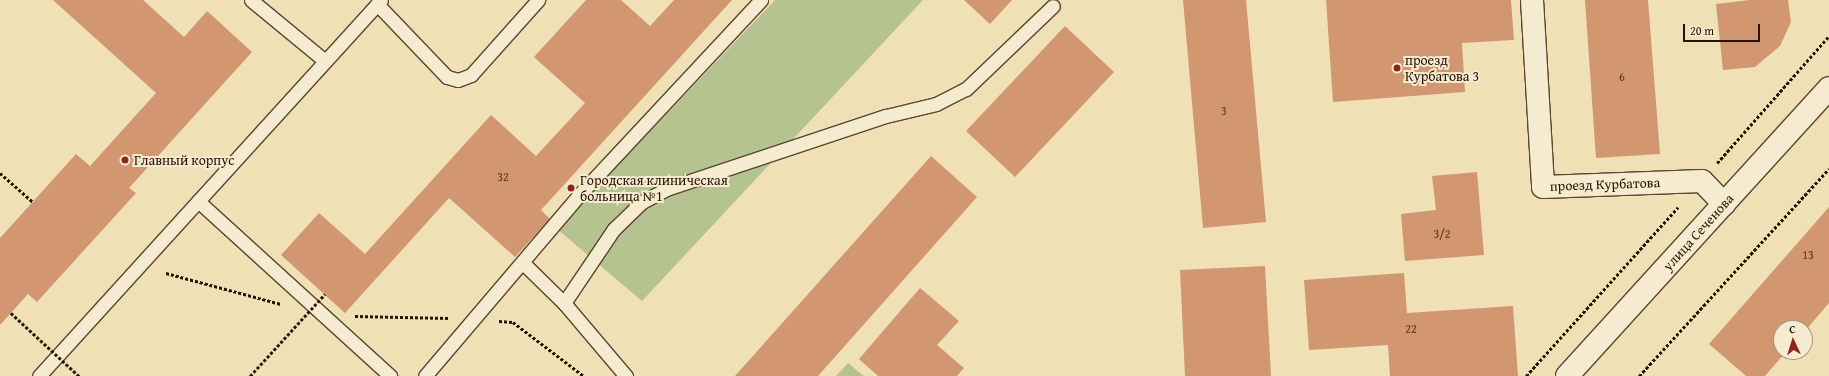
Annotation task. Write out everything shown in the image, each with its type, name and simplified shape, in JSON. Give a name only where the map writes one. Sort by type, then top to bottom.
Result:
[{"type":"street","name":"проезд Курбатова","points":[[1532,0],[1543,187],[1702,181],[1724,204]]},
{"type":"street","name":"улица Сеченова","points":[[1567,376],[1829,88]]},
{"type":"lane","points":[[251,0],[325,61]]},
{"type":"lane","points":[[39,376],[379,2],[447,77],[458,80],[471,75],[538,0]]},
{"type":"lane","points":[[425,376],[523,263],[579,194],[761,0]]},
{"type":"lane","points":[[564,303],[614,229],[642,202],[674,186],[886,116],[936,104],[966,89],[1053,6]]},
{"type":"lane","points":[[198,201],[390,376]]},
{"type":"lane","points":[[523,263],[564,303],[626,376]]},
{"type":"path","points":[[1639,376],[1829,170]]},
{"type":"path","points":[[0,173],[33,202]]},
{"type":"path","points":[[166,274],[286,306]]},
{"type":"path","points":[[250,376],[325,294]]},
{"type":"path","points":[[302,310],[324,316],[476,318],[513,322],[584,376]]},
{"type":"path","points":[[11,313],[79,376]]},
{"type":"green space","points":[[775,0],[923,0],[642,301],[557,229]]},
{"type":"green space","points":[[848,363],[864,376],[836,376]]},
{"type":"building","name":"Главный корпус","points":[[53,0],[143,0],[184,37],[207,11],[252,52],[129,188],[136,193],[37,302],[28,294],[0,325],[0,238],[76,154],[90,166],[156,93]]},
{"type":"building","points":[[586,0],[621,0],[650,26],[674,0],[732,0],[541,210],[550,219],[515,257],[449,198],[345,313],[281,255],[319,213],[365,254],[491,115],[536,156],[585,103],[534,57]]},
{"type":"building","points":[[964,0],[1012,0],[990,24]]},
{"type":"building","points":[[1183,0],[1246,0],[1266,222],[1203,228]]},
{"type":"building","name":"проезд Курбатова 3","points":[[1326,0],[1511,0],[1514,40],[1462,43],[1465,92],[1333,102]]},
{"type":"building","points":[[1585,0],[1648,0],[1660,154],[1596,158]]},
{"type":"building","points":[[1750,0],[1788,0],[1791,22],[1780,46],[1755,67],[1723,70],[1716,4]]},
{"type":"building","points":[[1065,26],[1114,72],[1015,177],[966,131]]},
{"type":"building","points":[[931,156],[977,197],[818,376],[735,376]]},
{"type":"building","points":[[1477,172],[1484,255],[1405,261],[1401,214],[1436,210],[1432,176]]},
{"type":"building","points":[[1829,207],[1829,303],[1813,322],[1813,320],[1773,320],[1773,360],[1779,360],[1765,376],[1746,376],[1709,344]]},
{"type":"building","points":[[1265,266],[1271,376],[1185,376],[1180,270]]},
{"type":"building","points":[[1404,273],[1407,313],[1513,306],[1518,376],[1390,376],[1388,345],[1309,350],[1304,280]]},
{"type":"building","points":[[920,288],[959,321],[937,345],[964,368],[957,376],[878,376],[859,359]]},
{"type":"place","name":"проезд Курбатова 3","points":[[1397,68]]},
{"type":"place","name":"Главный корпус","points":[[125,160]]},
{"type":"place","name":"Городская клиническая больница №1","points":[[571,188]]}]
